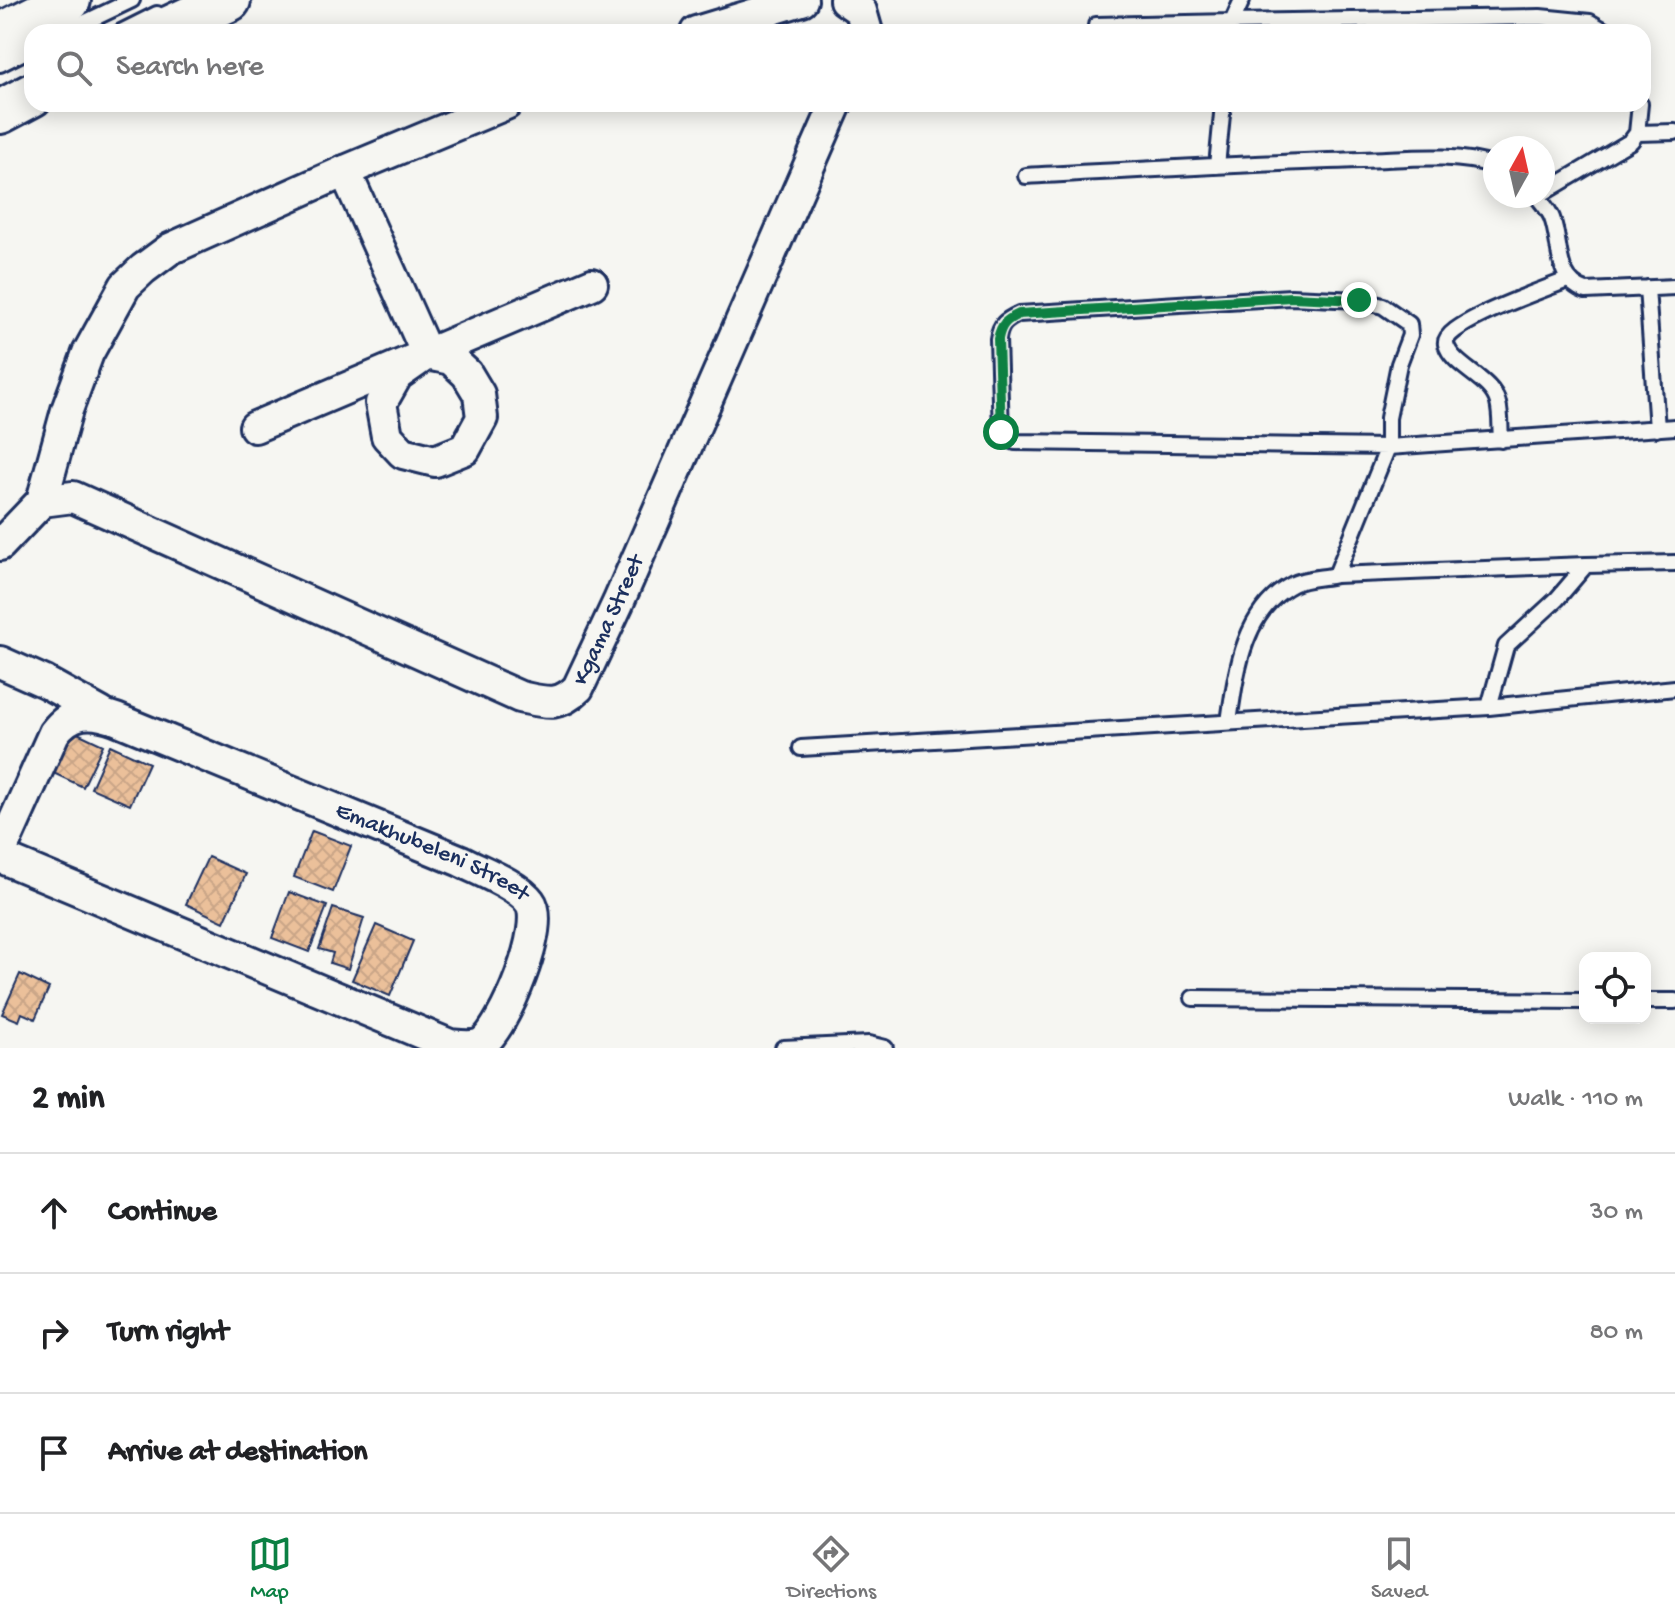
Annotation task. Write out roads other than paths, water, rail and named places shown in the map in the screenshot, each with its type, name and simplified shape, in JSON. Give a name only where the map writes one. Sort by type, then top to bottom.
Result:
[{"type":"main road","points":[[0,35],[69,0]]},
{"type":"main road","points":[[167,19],[229,0]]},
{"type":"main road","points":[[0,112],[24,99]]},
{"type":"street","points":[[722,24],[802,0]]},
{"type":"street","points":[[845,0],[861,11],[865,24]]},
{"type":"street","points":[[0,545],[42,501],[67,410],[88,353],[125,286],[143,269],[170,249],[487,112]]},
{"type":"street","name":"Kgama Street","points":[[42,501],[73,497],[520,697],[555,702],[567,699],[578,688],[618,603],[833,112]]},
{"type":"street","points":[[345,171],[427,354]]},
{"type":"street","points":[[255,427],[592,284]]},
{"type":"street","points":[[0,662],[45,682],[101,713]]},
{"type":"street","name":"Emakhubeleni Street","points":[[101,713],[461,861],[529,899],[536,921],[529,950],[514,991],[494,1028],[480,1044],[468,1047],[450,1045],[0,855],[54,733],[65,720],[78,714],[101,713]]},
{"type":"lane","points":[[82,24],[132,0]]},
{"type":"lane","points":[[1232,24],[1242,0]]},
{"type":"lane","points":[[1324,24],[1540,17],[1593,24]]},
{"type":"lane","points":[[0,64],[24,52]]},
{"type":"lane","points":[[1217,166],[1222,112]]},
{"type":"lane","points":[[1555,186],[1631,141],[1637,133],[1639,112]]},
{"type":"lane","points":[[1637,133],[1675,132]]},
{"type":"lane","points":[[1026,176],[1450,158],[1483,162]]},
{"type":"lane","points":[[1546,208],[1552,215],[1567,280],[1574,287],[1586,291],[1675,287]]},
{"type":"lane","points":[[1501,440],[1498,401],[1490,388],[1452,354],[1446,338],[1471,320],[1567,280]]},
{"type":"lane","points":[[1647,288],[1657,429]]},
{"type":"lane","points":[[1336,575],[1388,447],[1388,418],[1399,364],[1410,335],[1409,324],[1383,306],[1359,300],[1291,297],[1019,314],[1005,320],[1000,329],[1001,432],[1015,442],[1388,447],[1675,427]]},
{"type":"lane","points":[[1229,722],[1236,675],[1248,637],[1262,608],[1294,583],[1336,575],[1675,563]]},
{"type":"lane","points":[[1489,707],[1506,646],[1557,599],[1586,565]]},
{"type":"lane","points":[[801,748],[1489,707],[1675,688]]},
{"type":"lane","points":[[1193,998],[1579,1001]]},
{"type":"lane","points":[[1651,1001],[1675,1001]]},
{"type":"lane","points":[[783,1048],[869,1044],[885,1048]]}]
